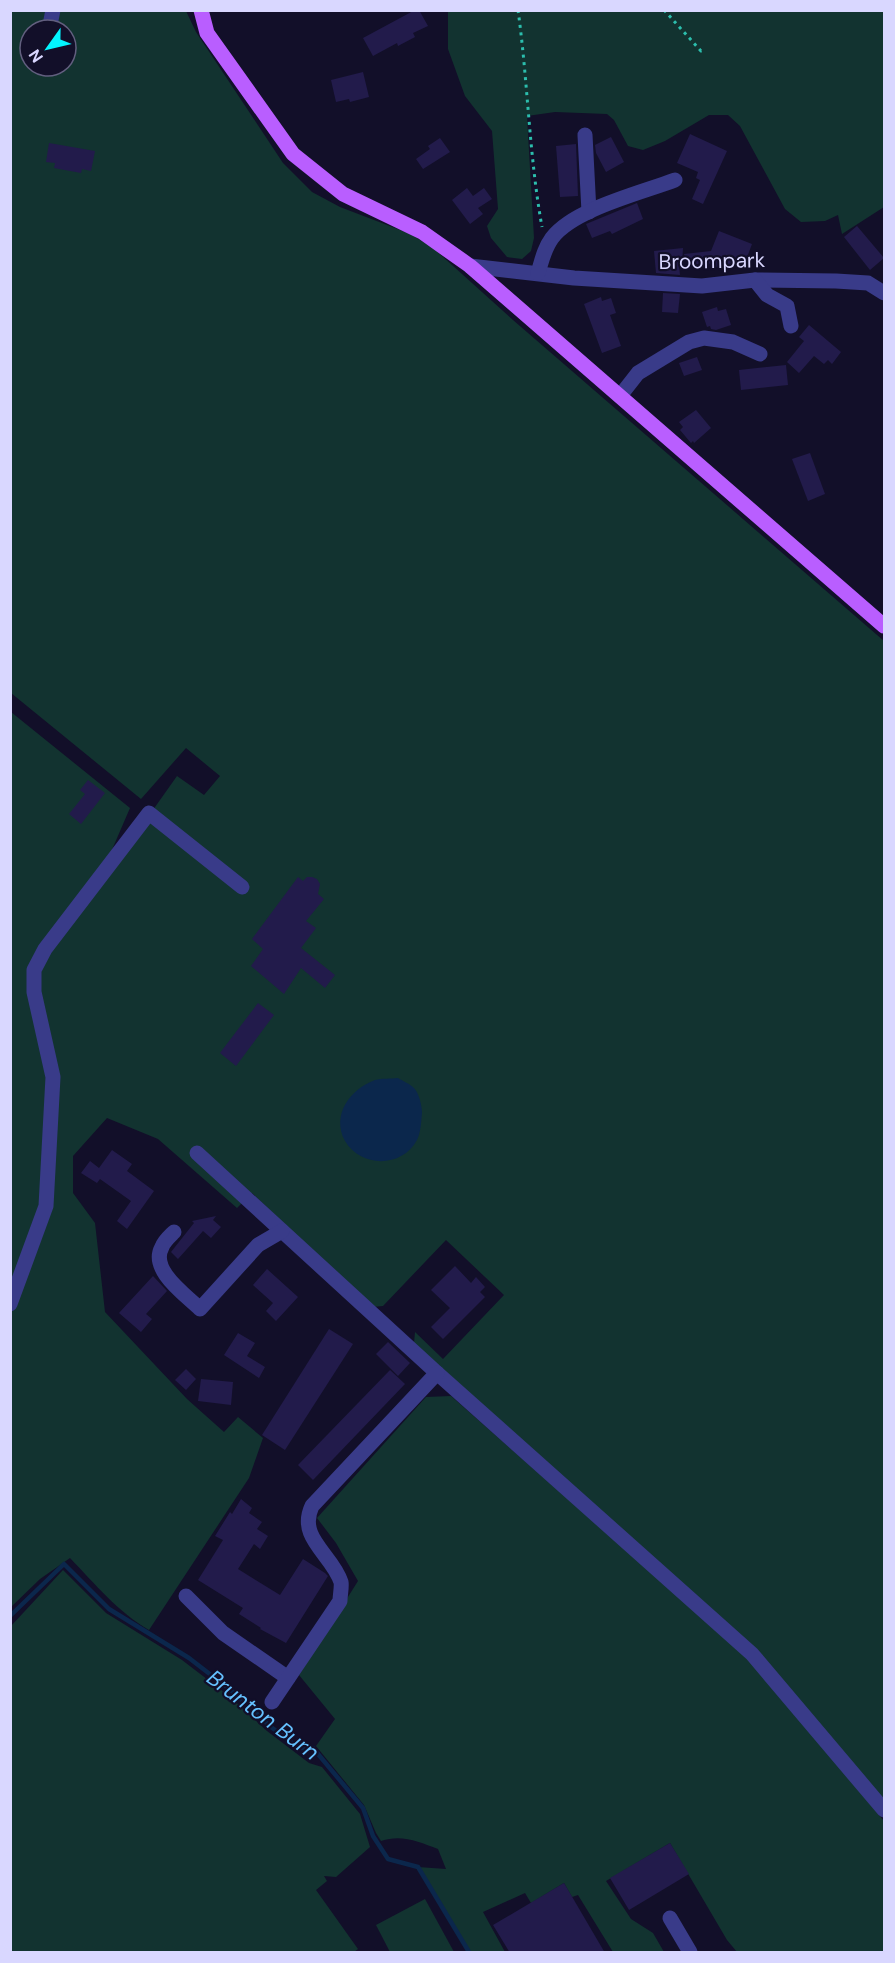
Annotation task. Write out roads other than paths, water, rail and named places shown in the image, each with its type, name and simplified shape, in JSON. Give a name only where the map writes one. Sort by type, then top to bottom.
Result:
[{"type":"main road","points":[[201,10],[207,33],[293,154],[343,194],[422,232],[470,266],[885,626]]},
{"type":"street","points":[[585,135],[589,212]]},
{"type":"street","points":[[538,273],[545,249],[553,236],[570,222],[589,212],[675,180]]},
{"type":"street","name":"Broompark","points":[[470,266],[574,278],[702,286],[755,280],[868,283],[885,293]]},
{"type":"street","points":[[755,280],[766,295],[787,306],[791,326]]},
{"type":"street","points":[[620,396],[638,373],[689,342],[704,338],[733,342],[760,354]]},
{"type":"street","points":[[10,1304],[46,1206],[53,1077],[34,992],[34,970],[45,949],[149,813],[242,887]]},
{"type":"street","points":[[197,1153],[437,1373],[752,1654],[885,1810]]},
{"type":"street","points":[[174,1232],[161,1247],[159,1257],[161,1266],[169,1279],[200,1309],[258,1245],[282,1231]]},
{"type":"street","points":[[272,1702],[340,1601],[342,1584],[309,1531],[307,1517],[312,1506],[437,1373]]},
{"type":"street","points":[[186,1596],[223,1633],[288,1678]]},
{"type":"street","points":[[670,1918],[690,1953]]},
{"type":"water","points":[[398,1078],[414,1088],[420,1100],[422,1113],[417,1140],[402,1156],[392,1160],[371,1160],[361,1156],[352,1150],[341,1131],[340,1122],[345,1104],[366,1084],[378,1079]]},
{"type":"waterway","name":"Brunton Burn","points":[[10,1616],[64,1564],[109,1609],[189,1658],[299,1748],[313,1748],[363,1808],[373,1836],[388,1859],[418,1867],[469,1952]]}]
